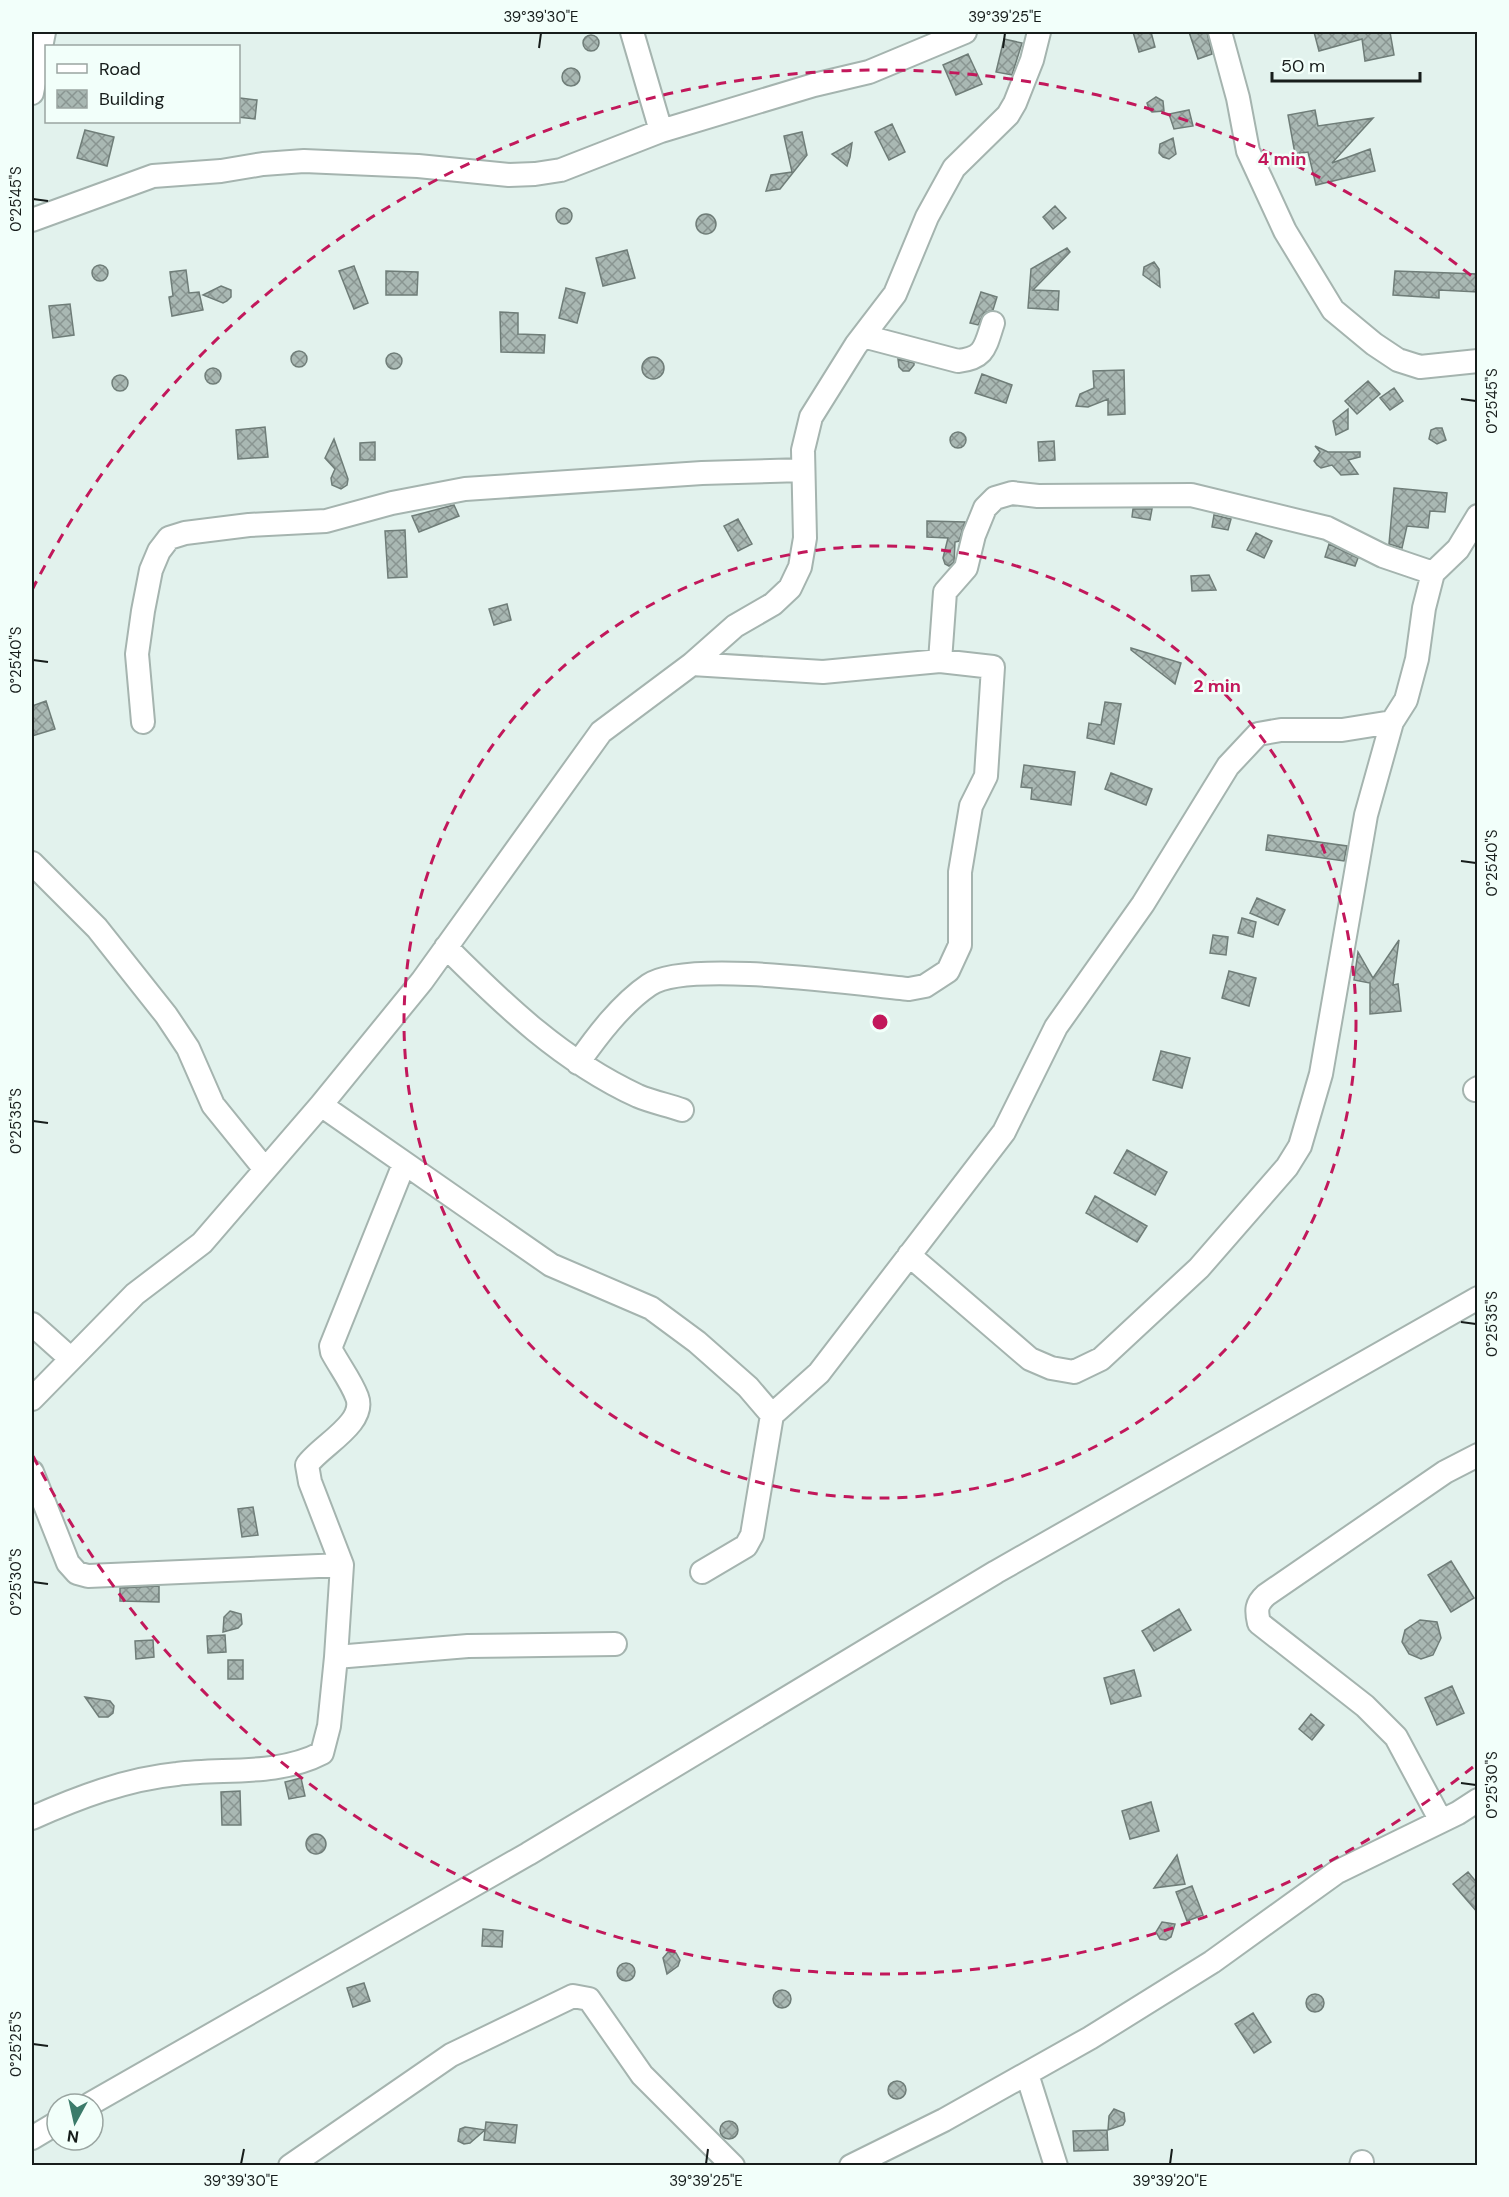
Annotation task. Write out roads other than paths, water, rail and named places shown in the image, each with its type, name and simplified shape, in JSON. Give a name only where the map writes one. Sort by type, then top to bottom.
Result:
[{"type":"street","points":[[32,93],[44,32]]},
{"type":"street","points":[[632,32],[661,131]]},
{"type":"street","points":[[32,220],[153,176],[304,161],[418,166],[509,175],[561,170],[661,131],[814,85],[869,72],[965,32]]},
{"type":"street","points":[[32,1398],[135,1294],[202,1243],[264,1168],[321,1105],[446,947],[601,732],[692,664],[735,626],[773,604],[790,588],[800,567],[805,538],[803,450],[811,417],[862,336],[895,294],[927,217],[954,168],[1008,115],[1032,60],[1039,32]]},
{"type":"street","points":[[1220,32],[1238,98],[1248,151],[1285,231],[1333,310],[1374,345],[1398,360],[1419,367],[1478,361]]},
{"type":"street","points":[[862,336],[889,345],[916,348],[958,361],[973,359],[984,350],[993,323]]},
{"type":"street","points":[[143,722],[137,654],[143,611],[151,570],[159,551],[169,538],[185,533],[249,525],[326,521],[392,503],[465,489],[803,470]]},
{"type":"street","points":[[940,661],[945,592],[966,568],[974,535],[985,508],[995,498],[1012,493],[1038,496],[1191,495],[1327,528],[1383,556],[1433,573]]},
{"type":"street","points":[[909,1255],[1030,1359],[1051,1368],[1074,1372],[1101,1359],[1199,1268],[1287,1167],[1300,1146],[1321,1074],[1366,815],[1392,722],[1406,700],[1417,659],[1424,608],[1433,573],[1458,549],[1478,516]]},
{"type":"street","points":[[578,1064],[606,1026],[650,983],[713,972],[909,989],[925,986],[948,971],[960,945],[960,872],[971,806],[986,776],[993,667],[940,661],[823,672],[692,664]]},
{"type":"street","points":[[702,1572],[746,1546],[752,1534],[772,1415],[819,1373],[1004,1132],[1056,1027],[1143,904],[1228,766],[1258,734],[1281,730],[1342,730],[1392,722]]},
{"type":"street","points":[[32,863],[97,928],[159,1006],[188,1048],[213,1105],[264,1168]]},
{"type":"street","points":[[446,947],[500,1001],[578,1064],[640,1097],[682,1110]]},
{"type":"street","points":[[321,1105],[551,1265],[651,1308],[698,1342],[731,1372],[772,1415]]},
{"type":"street","points":[[32,1818],[66,1803],[122,1784],[175,1774],[291,1765],[322,1752],[327,1743],[342,1564],[310,1482],[308,1465],[314,1455],[353,1420],[357,1410],[358,1400],[332,1352],[332,1346],[404,1164]]},
{"type":"street","points":[[105,2095],[528,1854],[996,1572],[1478,1298]]},
{"type":"street","points":[[32,1324],[70,1358]]},
{"type":"street","points":[[1441,1821],[1396,1737],[1365,1706],[1259,1623],[1258,1602],[1445,1472],[1478,1455]]},
{"type":"street","points":[[32,1472],[68,1563],[77,1573],[88,1576],[342,1564]]},
{"type":"street","points":[[336,1657],[468,1646],[615,1644]]},
{"type":"street","points":[[851,2166],[929,2128],[1027,2074],[1212,1962],[1337,1872],[1441,1821],[1478,1800]]},
{"type":"street","points":[[290,2166],[450,2055],[573,1996],[589,1999],[642,2075],[733,2166]]},
{"type":"street","points":[[1027,2074],[1056,2166]]},
{"type":"street","points":[[32,2138],[45,2130]]}]
